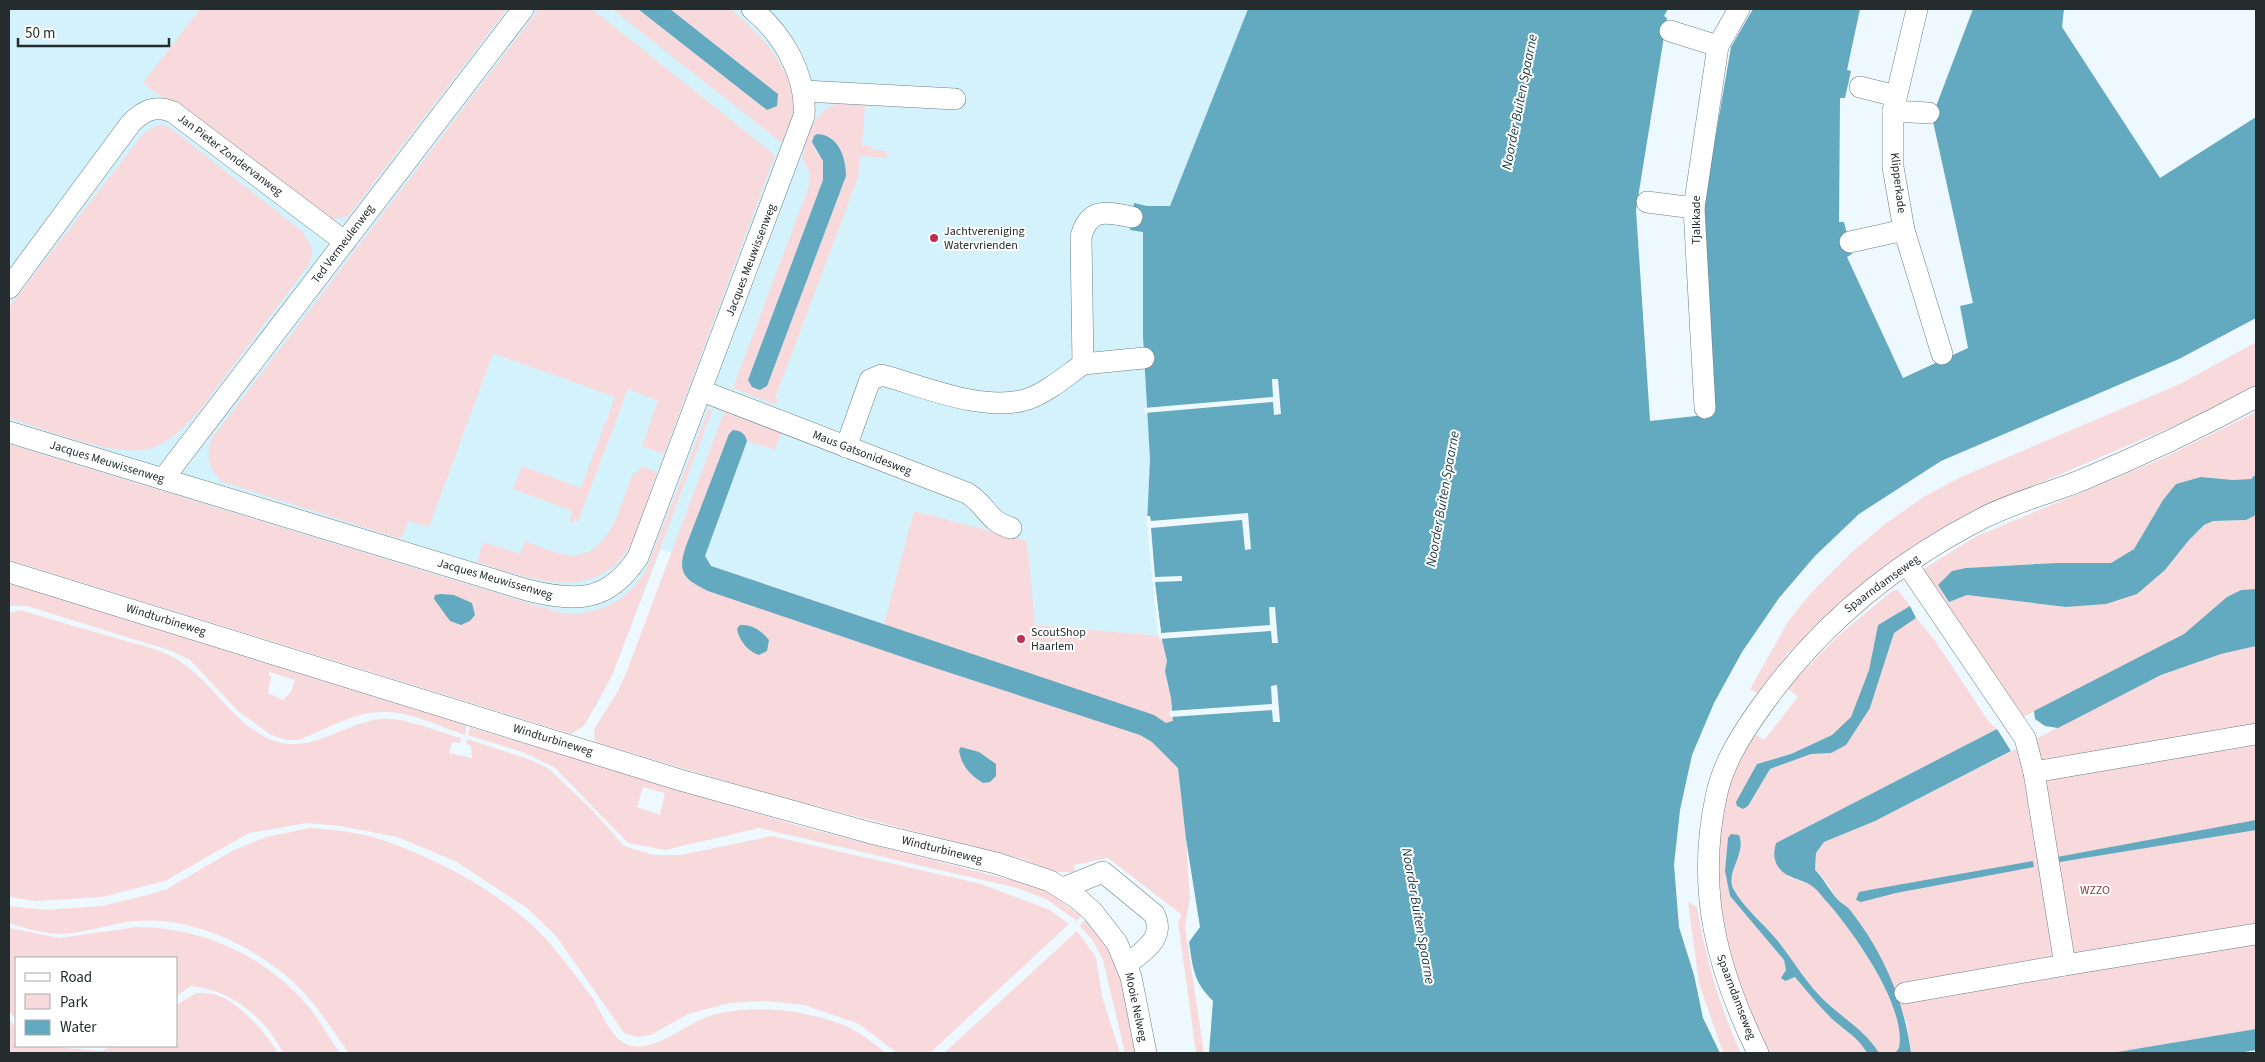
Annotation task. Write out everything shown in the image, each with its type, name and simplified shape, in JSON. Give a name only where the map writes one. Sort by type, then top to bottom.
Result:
[{"type":"street","name":"Ted Vermeulenweg","points":[[163,479],[523,9]]},
{"type":"street","name":"Jacques Meuwissenweg","points":[[9,432],[527,590],[555,597],[588,597],[602,592],[623,578],[638,557],[804,116],[804,91],[797,69],[776,34],[752,9]]},
{"type":"street","name":"Tjalkkade","points":[[1705,408],[1694,208],[1718,46],[1739,9]]},
{"type":"street","name":"Klipperkade","points":[[1917,9],[1894,103],[1893,167],[1904,230],[1942,354]]},
{"type":"street","points":[[1670,31],[1718,46]]},
{"type":"street","points":[[1860,88],[1894,103],[1929,113]]},
{"type":"street","points":[[804,91],[954,98]]},
{"type":"street","name":"Jan Pieter Zondervanweg","points":[[9,288],[131,123],[140,114],[152,109],[162,108],[173,112],[345,242]]},
{"type":"street","points":[[1647,202],[1694,208]]},
{"type":"street","points":[[1083,364],[1081,237],[1085,223],[1095,215],[1109,213],[1132,217]]},
{"type":"street","points":[[1850,242],[1904,230]]},
{"type":"street","points":[[846,447],[870,380],[875,376],[882,375],[984,403],[1006,404],[1029,399],[1052,386],[1083,364],[1144,358]]},
{"type":"street","name":"Maus Gatsonidesweg","points":[[702,391],[967,492],[978,499],[995,522],[1011,528]]},
{"type":"street","name":"Spaarndamseweg","points":[[1758,1053],[1741,1019],[1720,961],[1708,893],[1709,841],[1716,795],[1728,759],[1740,737],[1797,660],[1846,609],[1907,564],[1984,517],[2080,481],[2182,436],[2256,397]]},
{"type":"street","points":[[1907,564],[2024,738],[2034,772],[2065,965]]},
{"type":"street","name":"Windturbineweg","points":[[9,572],[680,780],[852,828],[1016,869],[1050,881],[1063,888],[1092,911]]},
{"type":"street","points":[[2034,772],[2256,734]]},
{"type":"street","points":[[1063,888],[1103,872],[1154,914],[1165,926],[1159,930],[1156,938],[1148,948],[1127,964]]},
{"type":"street","name":"Mooie Nelweg","points":[[1092,911],[1117,942],[1127,964],[1146,1053]]},
{"type":"street","points":[[1905,994],[2065,965],[2256,934]]},
{"type":"shaded area","points":[[9,9],[1248,9],[1170,206],[1143,232],[1143,337],[1150,459],[1147,524],[1158,636],[1034,625],[1027,541],[884,624],[661,549],[613,673],[595,708],[9,537]]},
{"type":"green space","points":[[200,9],[507,9],[348,216],[330,220],[143,83]]},
{"type":"green space","points":[[539,9],[592,9],[775,155],[664,454],[642,446],[658,401],[628,389],[578,521],[569,522],[573,511],[513,489],[522,466],[581,488],[615,397],[493,353],[429,527],[408,521],[401,539],[223,482],[214,473],[210,462],[209,450],[212,438]]},
{"type":"green space","points":[[612,9],[638,9],[767,110],[778,94],[670,9],[731,9],[764,41],[774,54],[789,81],[793,110],[782,143]]},
{"type":"green space","points":[[841,103],[865,105],[862,145],[871,146],[871,150],[887,151],[887,158],[860,156],[858,176],[775,398],[780,400],[773,404],[733,388],[809,186],[810,173],[802,158],[810,132],[819,116],[832,106]],"holes":[[[813,147],[846,176],[767,386],[760,390],[752,387],[748,380],[823,180],[823,161]]]},
{"type":"green space","points":[[157,125],[165,125],[174,131],[303,232],[312,249],[310,263],[200,410],[177,433],[156,447],[133,450],[97,446],[9,418],[9,307],[143,134]]},
{"type":"green space","points":[[2256,342],[2256,386],[2202,414],[1981,508],[1855,590],[1787,654],[1758,693],[1750,689],[1789,620],[1812,592],[1852,552],[1885,524],[1925,496],[1961,477],[2182,383]]},
{"type":"green space","points":[[709,408],[712,411],[613,673],[584,726],[571,734],[9,560],[9,444],[558,612],[572,613],[598,610],[620,599],[646,570]]},
{"type":"green space","points":[[724,412],[782,432],[775,450],[747,441],[705,556],[711,566],[884,624],[914,511],[1027,541],[1035,625],[1161,636],[1167,661],[1165,671],[1171,698],[1186,839],[1190,899],[1185,927],[1204,1053],[1196,1053],[1178,922],[1182,915],[1108,858],[1074,865],[1075,872],[1055,872],[1022,859],[758,791],[595,742],[594,729],[617,693],[627,671]]},
{"type":"green space","points":[[2256,412],[2256,474],[2251,479],[2233,480],[2201,477],[2163,500],[2134,549],[2111,563],[2057,563],[1966,568],[1938,585],[1949,602],[1967,595],[2066,607],[2165,570],[2189,540],[2204,525],[2213,521],[2246,520],[2256,515],[2256,589],[2241,590],[2227,597],[2184,634],[2161,648],[2019,719],[1922,570],[1975,537],[2161,459]]},
{"type":"green space","points":[[641,466],[657,472],[638,529],[629,547],[614,565],[598,576],[579,581],[538,580],[477,562],[483,542],[520,554],[525,541],[561,554],[577,555],[591,550],[601,542],[610,530],[633,473],[637,473]]},
{"type":"green space","points":[[9,583],[467,725],[465,735],[400,713],[379,712],[348,719],[298,740],[287,740],[271,735],[238,711],[190,660],[172,651],[27,606],[9,606]],"holes":[[[270,672],[295,680],[291,692],[283,700],[268,693],[271,676],[268,676]]]},
{"type":"green space","points":[[1898,590],[1910,606],[1878,625],[1869,670],[1851,717],[1832,735],[1791,754],[1757,764],[1748,806],[1770,769],[1811,754],[1831,753],[1870,708],[1894,633],[1916,618],[1934,639],[1989,722],[1997,729],[1776,843],[1788,877],[1807,883],[1817,890],[1839,916],[1876,971],[1895,1012],[1899,1031],[1899,1048],[1895,1053],[1879,1053],[1866,1036],[1826,1002],[1808,982],[1772,934],[1743,903],[1732,884],[1733,870],[1741,842],[1739,835],[1728,838],[1725,871],[1730,896],[1784,960],[1786,970],[1782,979],[1785,981],[1795,976],[1826,1013],[1855,1038],[1867,1053],[1769,1053],[1745,1002],[1729,950],[1724,924],[1719,870],[1721,812],[1724,793],[1755,734],[1764,740],[1798,697],[1787,688],[1837,637],[1892,591]]},
{"type":"green space","points":[[21,610],[153,649],[173,657],[187,666],[249,726],[262,736],[278,742],[304,743],[367,722],[389,719],[409,722],[461,738],[460,743],[452,742],[449,753],[472,758],[471,746],[466,744],[467,739],[531,760],[549,769],[593,811],[624,846],[653,855],[681,855],[772,836],[981,884],[1050,910],[1069,924],[930,1053],[897,1053],[859,1024],[804,1005],[766,1001],[729,1003],[688,1014],[651,1035],[637,1037],[624,1033],[556,936],[527,908],[455,861],[397,837],[340,826],[307,823],[249,833],[165,881],[102,897],[36,901],[9,897],[9,613]]},
{"type":"green space","name":"WZZO","points":[[2256,646],[2256,1029],[2111,1053],[1911,1053],[1907,1022],[1838,900],[1825,880],[1815,870],[1816,853],[1824,842],[1875,821],[2161,675],[2221,654]]},
{"type":"green space","points":[[470,727],[803,827],[1023,883],[1050,893],[1081,916],[1077,921],[1046,899],[1017,888],[759,828],[665,850],[628,843],[554,767],[522,752],[468,735]],"holes":[[[643,787],[665,793],[660,815],[637,807]]]},
{"type":"green space","points":[[310,828],[357,833],[385,841],[433,861],[482,887],[526,920],[545,938],[592,997],[614,1034],[624,1043],[634,1046],[645,1046],[669,1037],[715,1014],[748,1009],[765,1009],[817,1016],[833,1021],[858,1032],[886,1053],[349,1053],[315,1006],[292,981],[258,956],[220,936],[178,923],[157,921],[127,922],[61,934],[41,932],[9,923],[9,906],[45,910],[102,906],[147,895],[167,889],[232,851],[266,837]]},
{"type":"green space","points":[[1688,902],[1697,907],[1714,982],[1726,1018],[1741,1053],[1723,1053],[1699,983]]},
{"type":"green space","points":[[1085,920],[1110,948],[1120,975],[1136,1053],[1125,1053],[1103,960],[1093,941],[1080,926]]},
{"type":"green space","points":[[136,927],[161,928],[185,932],[230,947],[272,972],[291,988],[317,1017],[340,1053],[283,1053],[256,1017],[232,999],[205,988],[190,986],[178,995],[178,957],[15,957],[15,1018],[9,1012],[9,928],[60,938]]},
{"type":"green space","points":[[1077,931],[1096,957],[1102,996],[1120,1053],[944,1053]]},
{"type":"green space","points":[[196,993],[214,994],[224,998],[242,1011],[260,1028],[278,1053],[9,1053],[9,1020],[15,1026],[15,1047],[57,1047],[100,1051],[111,1047],[178,1047],[178,1004]]},
{"type":"water","points":[[638,9],[670,9],[778,94],[777,106],[767,110]]},
{"type":"water","name":"Noorder Buiten Spaarne","points":[[1248,9],[1668,9],[1664,16],[1667,18],[1636,210],[1650,421],[1714,414],[1703,209],[1731,47],[1753,9],[1860,9],[1847,70],[1851,71],[1845,98],[1840,98],[1839,222],[1844,222],[1852,254],[1847,257],[1903,378],[1968,348],[1960,306],[1973,303],[1932,117],[1973,9],[2064,9],[2062,27],[2160,178],[2256,117],[2256,318],[2179,359],[1941,461],[1859,514],[1815,556],[1779,598],[1742,652],[1714,703],[1692,755],[1680,810],[1674,865],[1679,927],[1694,975],[1703,1018],[1720,1053],[1209,1053],[1213,1001],[1201,987],[1195,974],[1190,951],[1189,942],[1200,927],[1186,839],[1178,768],[1152,742],[1140,735],[708,591],[693,583],[684,574],[682,562],[686,546],[729,434],[733,430],[738,431],[744,434],[747,441],[705,556],[711,566],[1154,715],[1166,723],[1173,721],[1171,698],[1165,671],[1167,661],[1162,640],[1147,524],[1150,459],[1143,337],[1143,232],[1130,230],[1134,203],[1147,206],[1170,206]]},
{"type":"water","points":[[817,134],[825,135],[836,143],[843,155],[846,176],[767,386],[760,390],[752,387],[748,380],[823,180],[823,161],[812,142]]},
{"type":"water","points":[[2256,474],[2256,515],[2246,520],[2213,521],[2204,525],[2189,540],[2165,570],[2137,594],[2106,604],[2066,607],[1967,595],[1949,602],[1938,585],[1952,571],[1966,568],[2057,563],[2111,563],[2134,549],[2163,500],[2176,484],[2201,477],[2233,480],[2251,479]]},
{"type":"water","points":[[2256,589],[2256,646],[2221,654],[2161,675],[2058,728],[2045,726],[2035,719],[2034,711],[2184,634],[2227,597],[2241,590]]},
{"type":"water","points":[[435,595],[454,595],[472,603],[475,615],[470,621],[461,625],[450,621],[434,599]]},
{"type":"water","points":[[1910,606],[1916,618],[1894,633],[1870,708],[1846,745],[1831,753],[1811,754],[1770,769],[1748,806],[1743,809],[1737,806],[1736,802],[1757,764],[1791,754],[1832,735],[1851,717],[1869,670],[1878,625]]},
{"type":"water","points":[[740,625],[753,627],[763,634],[769,640],[767,651],[759,655],[747,648],[738,633],[737,629]]},
{"type":"water","points":[[1997,729],[2011,751],[1875,821],[1824,842],[1816,853],[1815,870],[1862,926],[1890,977],[1903,1014],[1911,1053],[1895,1053],[1899,1048],[1899,1031],[1895,1012],[1876,971],[1839,916],[1816,890],[1807,883],[1788,876],[1780,870],[1774,857],[1776,843]]},
{"type":"water","points":[[961,747],[979,752],[996,764],[996,776],[990,782],[983,783],[967,769],[960,755],[959,750]]},
{"type":"water","points":[[2256,820],[2256,830],[2060,862],[2057,860],[2057,857]]},
{"type":"water","points":[[1731,834],[1739,835],[1741,842],[1732,877],[1732,884],[1738,896],[1777,940],[1819,995],[1866,1036],[1879,1053],[1867,1053],[1855,1038],[1826,1013],[1795,977],[1785,981],[1781,978],[1786,970],[1784,960],[1730,896],[1725,871],[1728,838]]},
{"type":"water","points":[[2033,861],[2034,867],[1896,893],[1861,902],[1856,900],[1859,892]]},
{"type":"water","points":[[2256,1029],[2256,1050],[2239,1053],[2111,1053]]},
{"type":"pier","points":[[1272,379],[1278,379],[1281,414],[1274,415],[1273,402],[1145,413],[1144,408],[1273,397]]},
{"type":"pier","points":[[1248,513],[1251,549],[1245,550],[1242,520],[1151,528],[1155,577],[1182,576],[1182,581],[1155,582],[1161,633],[1270,625],[1269,607],[1275,607],[1278,643],[1272,643],[1271,631],[1159,639],[1146,516],[1150,516],[1151,521]]},
{"type":"pier","points":[[1277,685],[1280,722],[1273,722],[1272,710],[1170,717],[1169,711],[1272,704],[1271,686]]},
{"type":"place","name":"Jachtvereniging Watervrienden","points":[[934,238]]},
{"type":"place","name":"ScoutShop Haarlem","points":[[1021,639]]}]
